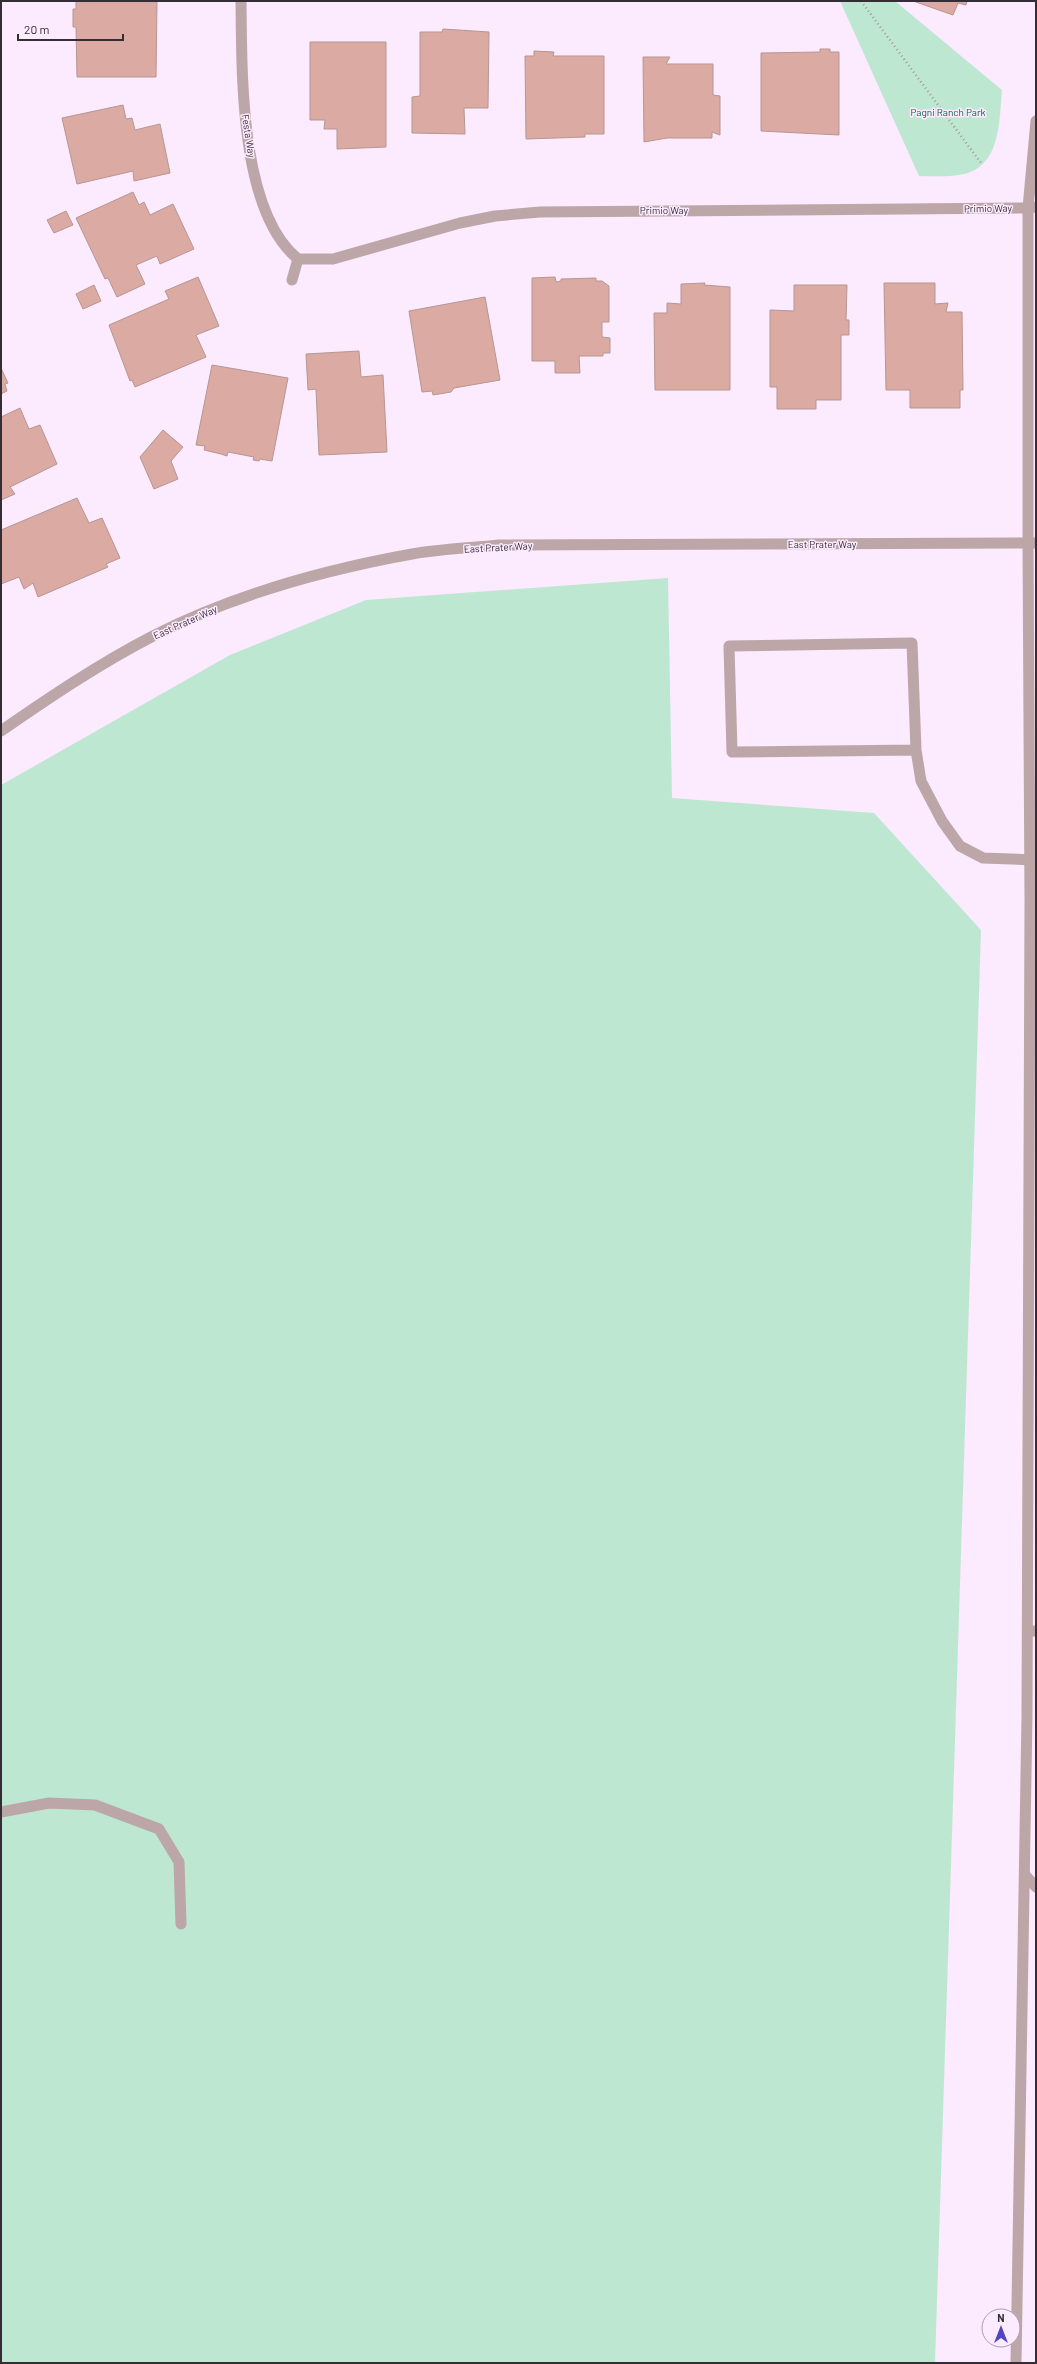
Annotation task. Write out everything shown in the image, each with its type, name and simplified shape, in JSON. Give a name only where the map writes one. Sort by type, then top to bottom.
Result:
[{"type":"street","name":"Festa Way","points":[[241,1],[242,87],[253,165],[262,201],[272,226],[286,249],[298,259]]},
{"type":"street","points":[[1016,2363],[1025,1875],[1032,1631],[1032,207],[1036,121]]},
{"type":"street","name":"Primio Way","points":[[298,259],[333,258],[460,223],[495,216],[540,212],[1032,207]]},
{"type":"street","points":[[292,280],[298,259]]},
{"type":"street","name":"East Prater Way","points":[[1,731],[77,678],[153,636],[230,602],[327,571],[413,554],[499,545],[1032,543]]},
{"type":"street","points":[[916,750],[732,752],[730,646],[912,643],[916,750],[921,781],[942,821],[960,846],[983,858],[1033,860]]},
{"type":"street","points":[[1,1812],[49,1803],[94,1805],[159,1829],[179,1862],[181,1924]]},
{"type":"street","points":[[1025,1875],[1036,1887]]},
{"type":"path","points":[[861,1],[902,53],[981,163]]},
{"type":"green space","name":"Pagni Ranch Park","points":[[840,1],[895,1],[1002,90],[1000,116],[995,143],[983,164],[973,171],[959,175],[919,176]]},
{"type":"green space","points":[[668,578],[672,798],[874,813],[981,930],[935,2363],[1,2363],[1,785],[230,655],[366,600]]},
{"type":"building","points":[[76,1],[157,1],[156,77],[77,77],[76,27],[73,27],[73,9],[76,9]]},
{"type":"building","points":[[913,1],[967,1],[966,5],[958,3],[953,15]]},
{"type":"building","points":[[443,29],[489,32],[488,108],[464,108],[465,134],[412,133],[412,97],[420,96],[420,32],[442,32]]},
{"type":"building","points":[[310,42],[386,42],[386,147],[337,149],[337,129],[324,129],[325,120],[310,120]]},
{"type":"building","points":[[820,49],[830,49],[830,52],[839,52],[839,135],[761,131],[761,53],[820,52]]},
{"type":"building","points":[[534,51],[554,52],[553,56],[604,56],[604,134],[585,134],[585,137],[526,139],[525,56],[534,56]]},
{"type":"building","points":[[643,57],[670,57],[666,64],[713,64],[713,95],[720,96],[720,135],[712,132],[712,138],[667,138],[644,142]]},
{"type":"building","points":[[123,105],[126,119],[132,118],[135,130],[160,124],[170,173],[134,181],[133,171],[77,184],[62,118]]},
{"type":"building","points":[[133,192],[139,205],[144,202],[150,215],[173,204],[194,249],[160,264],[157,256],[136,265],[145,284],[117,297],[108,278],[105,279],[76,218]]},
{"type":"building","points":[[66,211],[73,225],[54,233],[47,220]]},
{"type":"building","points":[[198,277],[219,326],[196,335],[206,357],[135,387],[132,380],[130,381],[109,325],[169,299],[165,291]]},
{"type":"building","points":[[555,277],[556,282],[561,281],[561,279],[596,278],[596,281],[602,281],[609,286],[609,322],[602,322],[602,337],[610,338],[610,353],[603,353],[603,356],[579,356],[580,373],[555,373],[555,361],[532,361],[532,278]]},
{"type":"building","points":[[705,283],[704,285],[730,287],[730,390],[655,390],[654,313],[667,313],[667,303],[681,304],[681,284]]},
{"type":"building","points":[[884,283],[935,283],[935,304],[948,303],[946,312],[962,312],[963,390],[960,390],[960,408],[910,408],[910,390],[886,390]]},
{"type":"building","points":[[94,285],[101,301],[83,309],[76,294]]},
{"type":"building","points":[[794,285],[847,285],[846,320],[849,320],[849,335],[841,335],[841,400],[816,400],[816,409],[777,409],[777,387],[770,387],[770,310],[794,311]]},
{"type":"building","points":[[485,297],[500,380],[454,388],[451,392],[433,395],[432,391],[422,392],[409,311]]},
{"type":"building","points":[[359,351],[361,377],[383,375],[387,452],[319,455],[316,389],[308,390],[306,354]]},
{"type":"building","points":[[212,365],[288,378],[272,461],[260,459],[259,461],[253,460],[254,457],[228,452],[227,456],[204,450],[205,446],[196,445]]},
{"type":"building","points":[[1,368],[8,383],[5,384],[7,391],[1,394]]},
{"type":"building","points":[[20,408],[29,429],[40,425],[57,464],[10,487],[15,494],[1,500],[1,417]]},
{"type":"building","points":[[163,430],[183,447],[171,461],[178,479],[154,489],[140,457]]},
{"type":"building","points":[[77,498],[89,523],[102,518],[120,558],[106,564],[108,567],[38,597],[33,583],[24,589],[19,577],[1,584],[1,530]]}]
